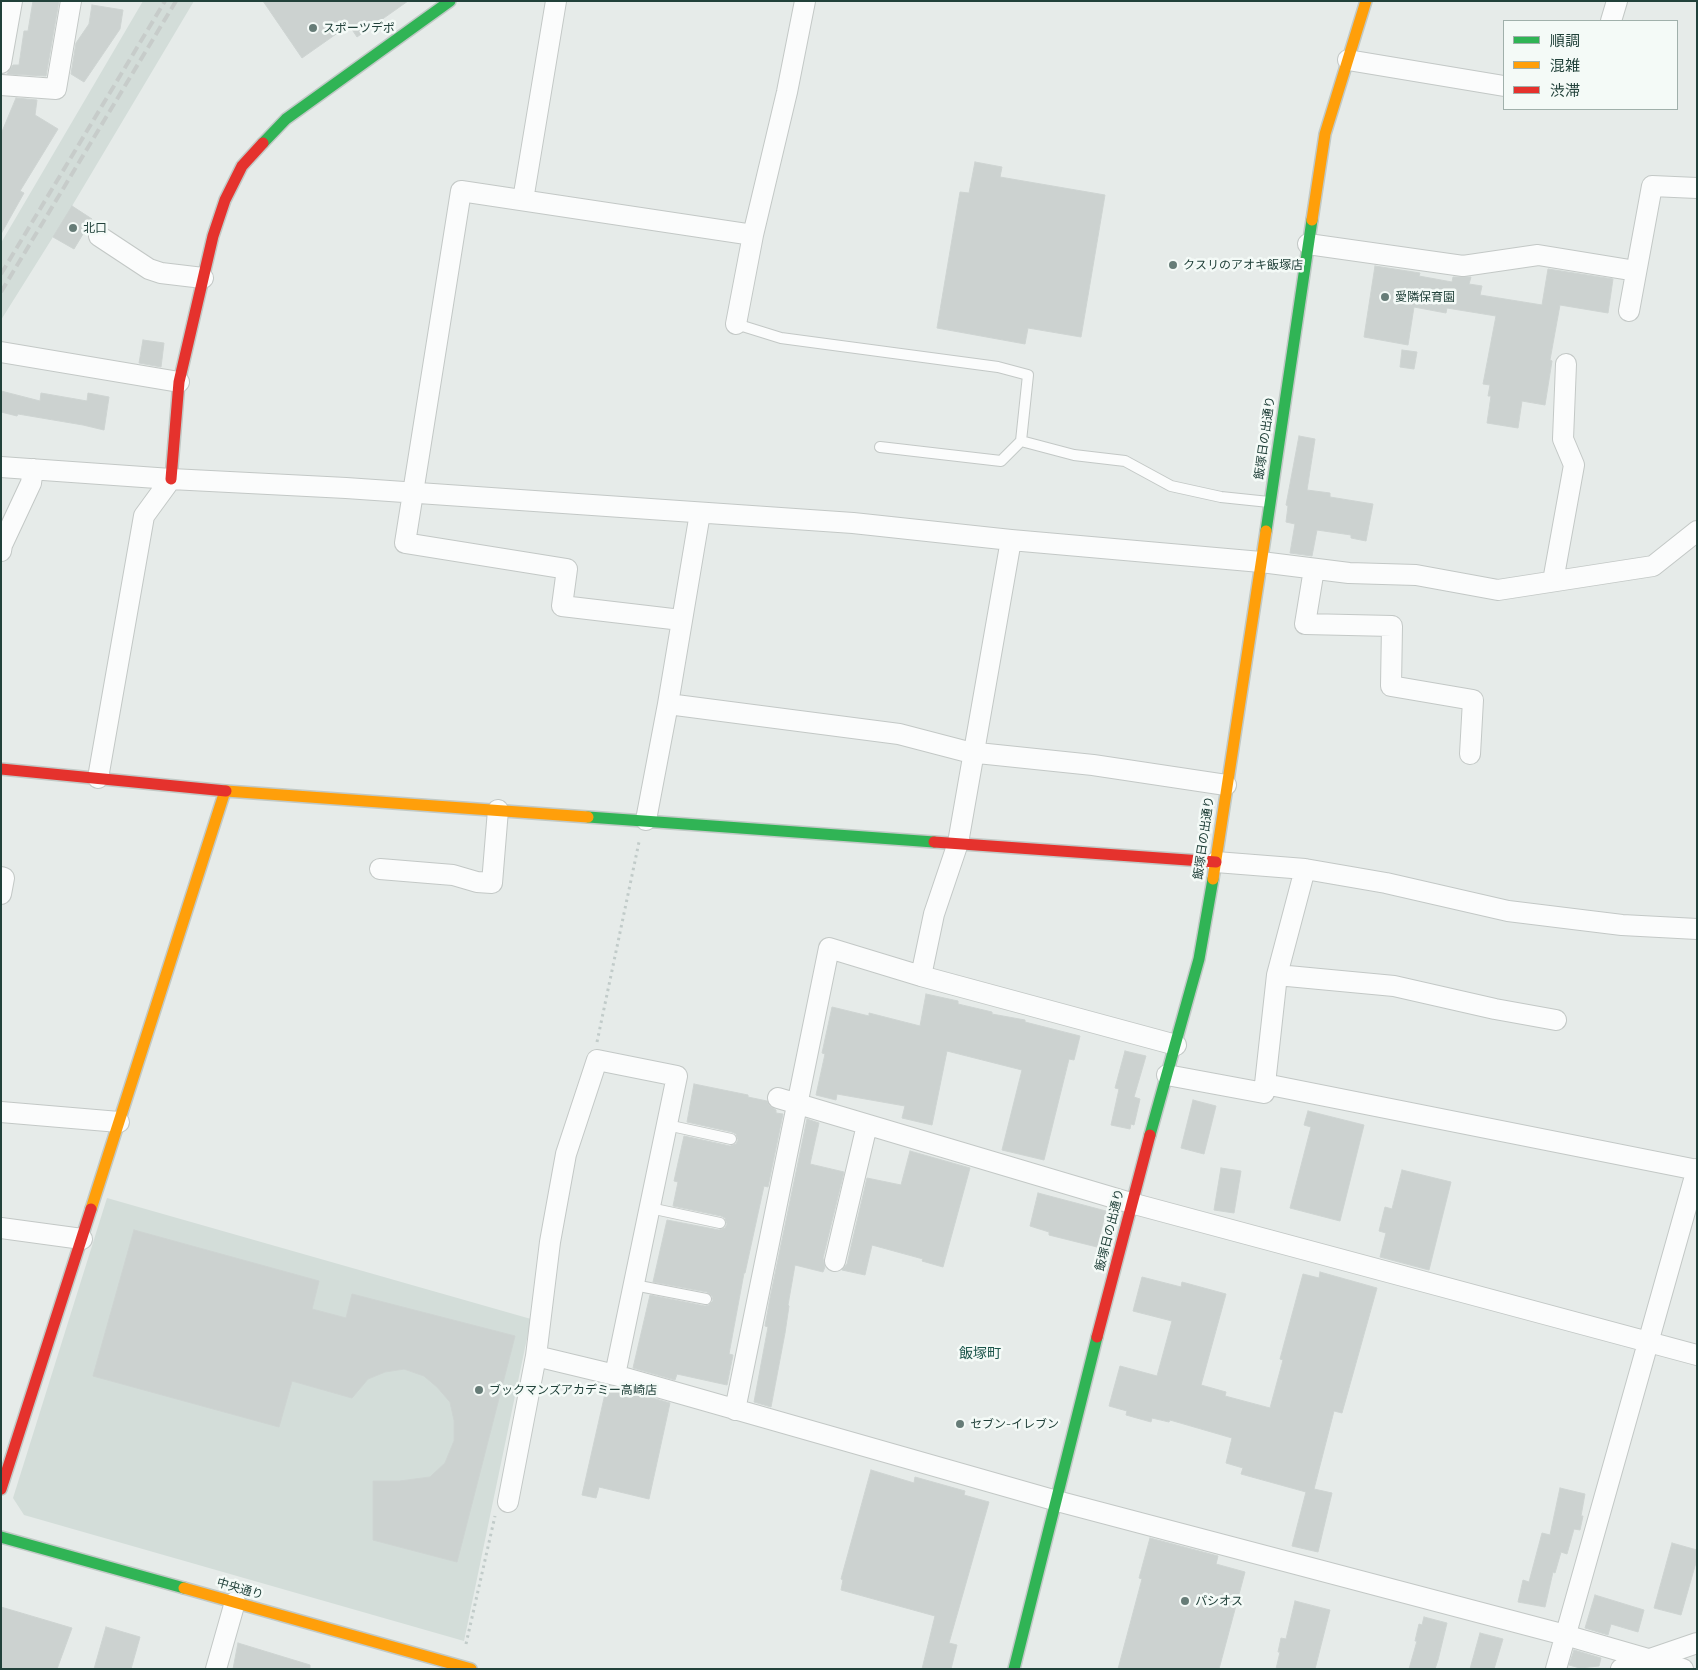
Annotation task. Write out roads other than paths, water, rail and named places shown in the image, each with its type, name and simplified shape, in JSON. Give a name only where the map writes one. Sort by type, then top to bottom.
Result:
[{"type":"street","points":[[1,62],[12,1]]},
{"type":"street","points":[[1,85],[56,89],[71,1]]},
{"type":"street","points":[[98,778],[144,516],[171,479],[179,382],[213,236],[225,200],[242,166],[286,118],[450,1]]},
{"type":"street","points":[[523,200],[556,1]]},
{"type":"street","points":[[736,324],[753,235],[805,1]]},
{"type":"street","name":"飯塚日の出通り","points":[[1014,1669],[1131,1203],[1199,960],[1216,862],[1226,784],[1325,134],[1366,1]]},
{"type":"street","points":[[1611,20],[1617,1]]},
{"type":"street","points":[[1348,60],[1503,86]]},
{"type":"street","points":[[1629,311],[1652,186],[1697,188]]},
{"type":"street","points":[[681,620],[562,606],[567,568],[405,543],[460,191],[753,235]]},
{"type":"street","points":[[99,236],[138,264],[149,269],[161,273],[203,278]]},
{"type":"street","points":[[1308,244],[1464,266],[1538,255],[1636,271]]},
{"type":"street","points":[[1,352],[179,382]]},
{"type":"street","points":[[1552,581],[1574,465],[1563,439],[1566,364]]},
{"type":"street","points":[[1,466],[171,479],[412,493],[853,523],[1011,540],[1261,562],[1349,573],[1416,575],[1498,590],[1652,566],[1697,531]]},
{"type":"street","points":[[1,551],[2,545],[31,483],[33,469]]},
{"type":"street","points":[[646,820],[668,704],[700,513]]},
{"type":"street","points":[[921,976],[934,914],[958,843],[1011,540]]},
{"type":"street","points":[[1314,569],[1305,624],[1392,626],[1391,686],[1474,700],[1470,754]]},
{"type":"street","points":[[668,704],[899,734],[974,752],[1093,765],[1226,784]]},
{"type":"street","points":[[1,769],[225,791],[1305,869],[1386,883],[1508,912],[1622,925],[1697,930]]},
{"type":"street","points":[[1,1489],[225,791]]},
{"type":"street","points":[[380,869],[453,875],[477,882],[492,883],[498,810]]},
{"type":"street","points":[[1167,1075],[1264,1093],[1277,975],[1305,869]]},
{"type":"street","points":[[1,877],[4,878],[1,894]]},
{"type":"street","points":[[735,1410],[787,1101],[829,948],[921,976],[1176,1045]]},
{"type":"street","points":[[1277,975],[1394,986],[1495,1009],[1556,1020]]},
{"type":"street","points":[[508,1502],[536,1356],[550,1242],[566,1154],[597,1060],[677,1076],[615,1376]]},
{"type":"street","points":[[1264,1084],[1697,1169],[1647,1340],[1556,1669]]},
{"type":"street","points":[[787,1101],[1131,1203],[1647,1340],[1697,1355]]},
{"type":"street","points":[[1,1112],[118,1122]]},
{"type":"street","points":[[835,1261],[868,1124]]},
{"type":"street","points":[[1,1228],[82,1239]]},
{"type":"street","points":[[536,1356],[615,1376],[1057,1501],[1565,1635],[1683,1669]]},
{"type":"street","name":"中央通り","points":[[1,1537],[468,1668]]},
{"type":"street","points":[[216,1669],[235,1602]]},
{"type":"street","points":[[1621,1669],[1697,1643]]},
{"type":"lane","points":[[736,324],[781,338],[998,367],[1028,375],[1021,441],[1001,461],[880,447]]},
{"type":"lane","points":[[1021,441],[1074,455],[1125,461],[1171,486],[1221,497],[1270,502]]},
{"type":"lane","points":[[667,1125],[731,1139]]},
{"type":"lane","points":[[650,1208],[720,1223]]},
{"type":"lane","points":[[634,1285],[706,1299]]},
{"type":"railway","points":[[1,274],[165,1]]},
{"type":"railway","points":[[1,292],[176,1]]},
{"type":"place","name":"スポーツデポ","points":[[313,28]]},
{"type":"place","name":"北口","points":[[73,228]]},
{"type":"place","name":"クスリのアオキ飯塚店","points":[[1173,265]]},
{"type":"place","name":"愛隣保育園","points":[[1385,297]]},
{"type":"place","name":"ブックマンズアカデミー高崎店","points":[[479,1390]]},
{"type":"place","name":"セブン-イレブン","points":[[960,1424]]},
{"type":"place","name":"パシオス","points":[[1185,1601]]},
{"type":"district","name":"飯塚町","points":[[980,1354]]}]
